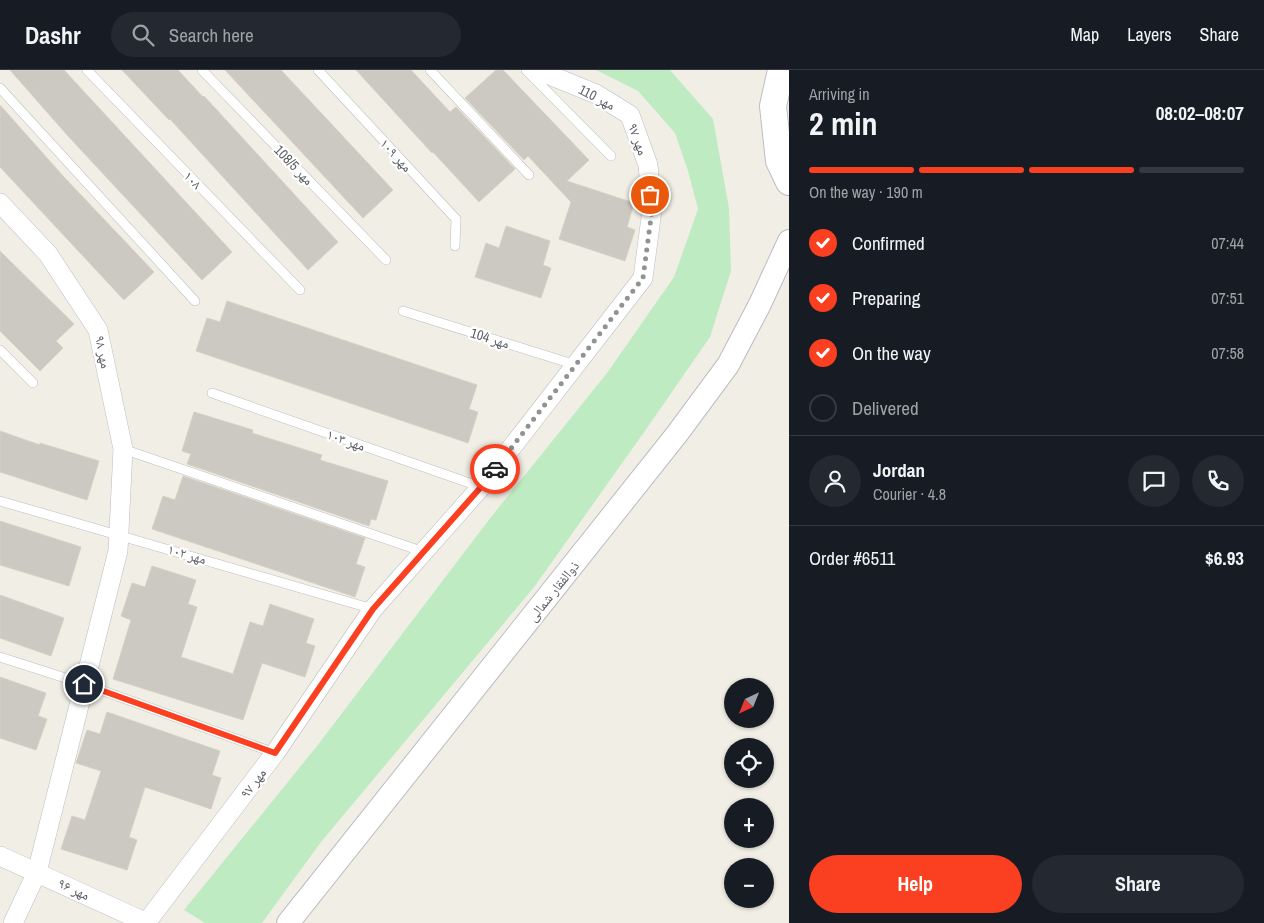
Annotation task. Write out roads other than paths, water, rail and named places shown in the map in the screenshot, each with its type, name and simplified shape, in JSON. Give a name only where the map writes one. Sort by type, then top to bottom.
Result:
[{"type":"main road","points":[[781,70],[773,106],[779,161],[789,182]]},
{"type":"street","name":"مهر 110","points":[[536,70],[596,94],[630,115]]},
{"type":"street","name":"مهر ۹۷","points":[[147,923],[275,753],[373,609],[481,487],[643,278],[652,210],[648,165],[630,115]]},
{"type":"street","name":"مهر ۹۸","points":[[0,203],[48,254],[98,330],[124,449],[118,551],[37,872],[13,923]]},
{"type":"street","name":"ذوالفقار شمالی","points":[[288,923],[678,434],[728,365],[760,304],[789,241]]},
{"type":"street","name":"مهر ۹۶","points":[[0,856],[147,923]]},
{"type":"lane","name":"۱۰۸","points":[[87,70],[300,290]]},
{"type":"lane","name":"مهر 108/5","points":[[202,70],[386,260]]},
{"type":"lane","name":"مهر ۱۰۹","points":[[318,70],[456,219],[455,246]]},
{"type":"lane","points":[[430,70],[529,175]]},
{"type":"lane","points":[[526,70],[611,156]]},
{"type":"lane","points":[[0,88],[194,301]]},
{"type":"lane","name":"مهر 104","points":[[404,311],[576,364]]},
{"type":"lane","points":[[0,350],[33,383]]},
{"type":"lane","name":"مهر ۱۰۳","points":[[212,393],[481,487]]},
{"type":"lane","points":[[124,449],[424,552]]},
{"type":"lane","name":"مهر ۱۰۲","points":[[0,500],[373,609]]},
{"type":"lane","points":[[0,657],[84,684],[275,753]]}]
